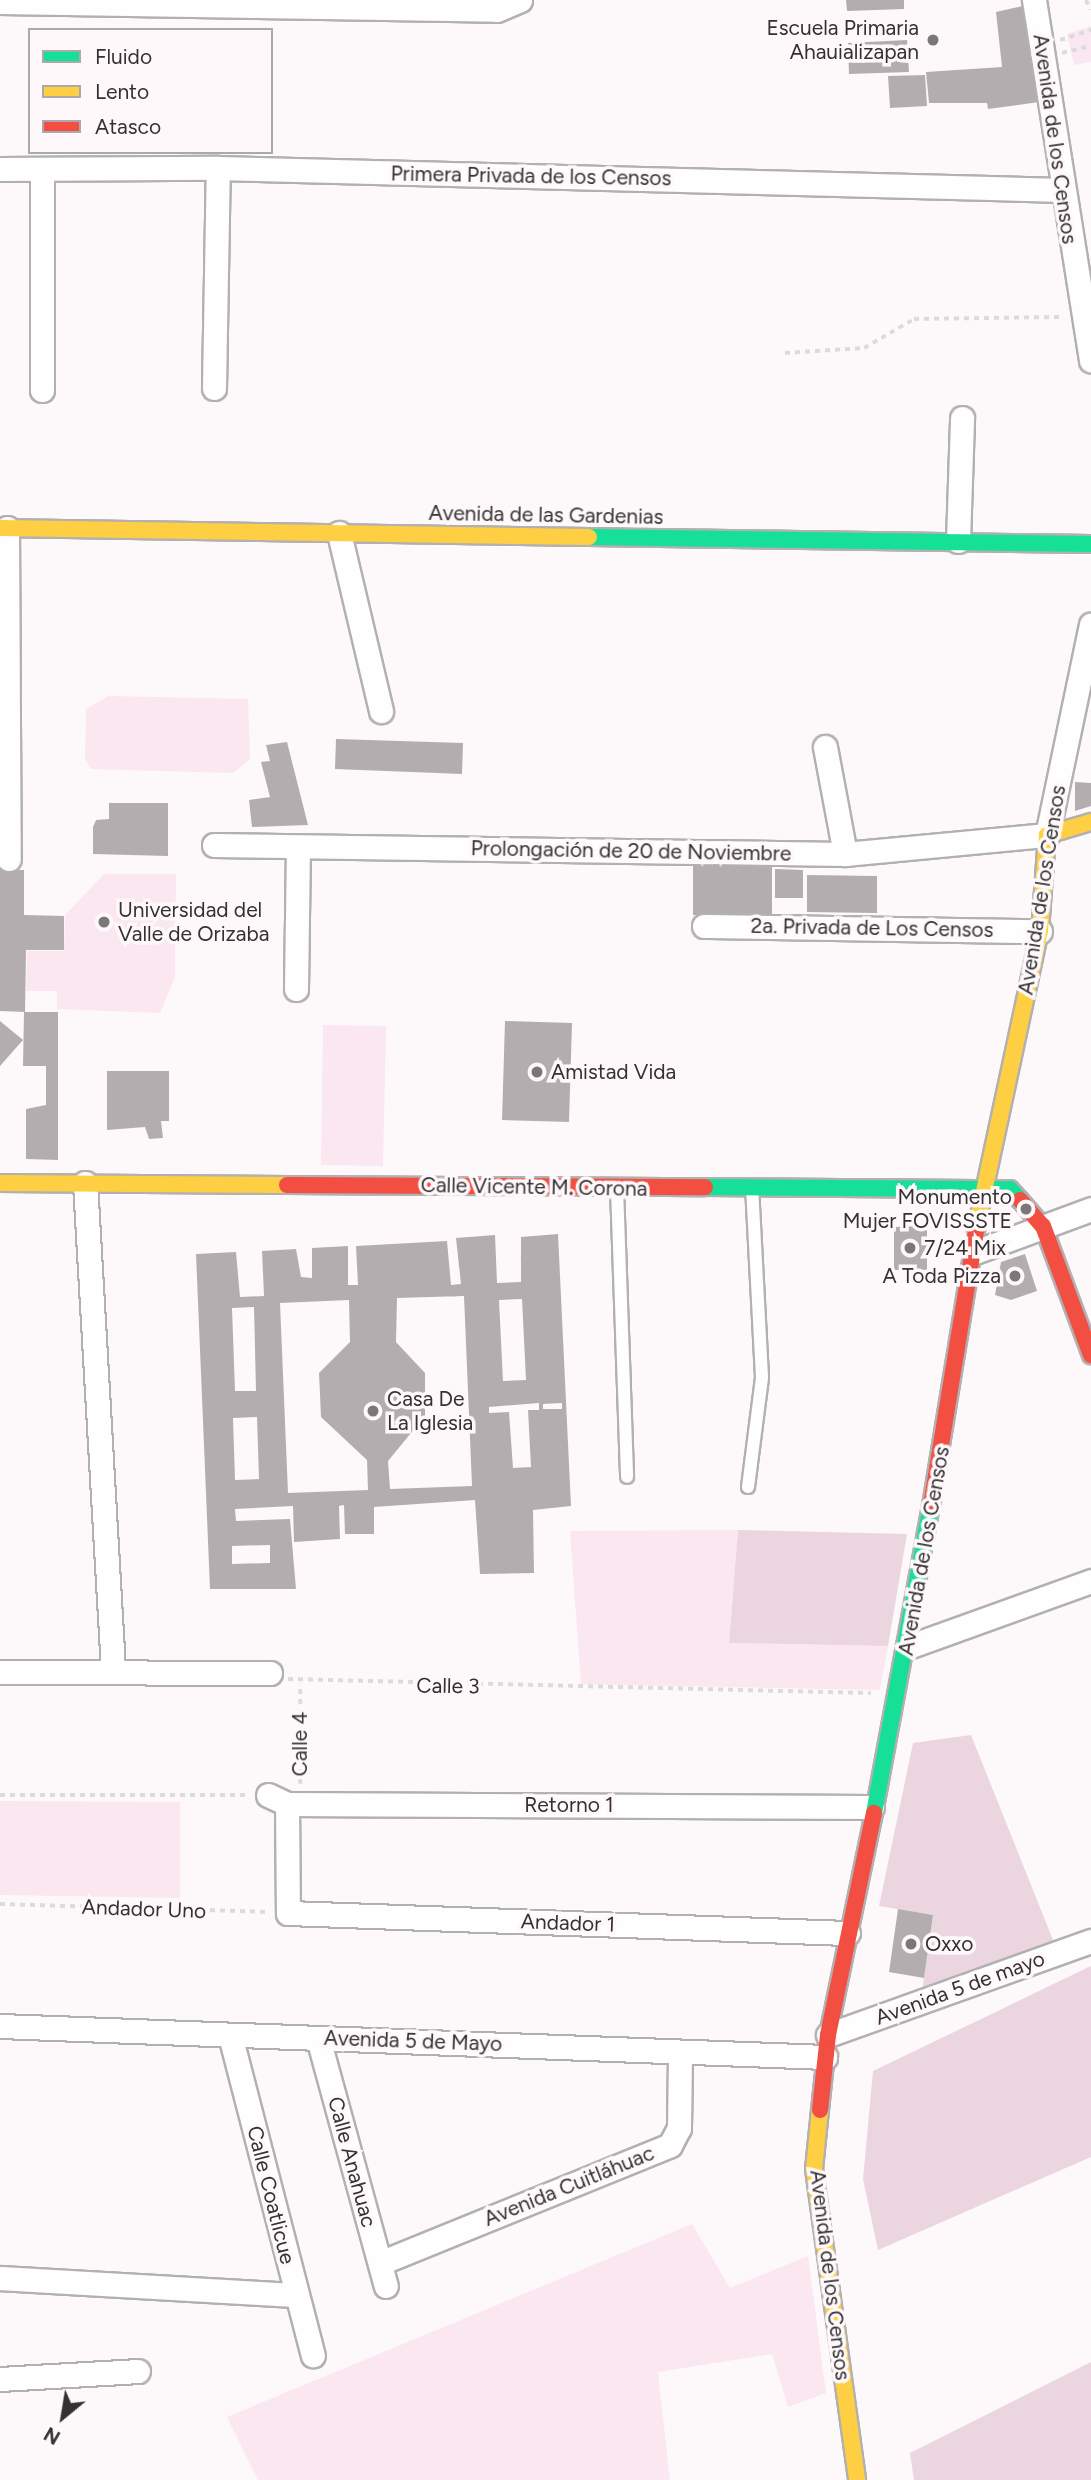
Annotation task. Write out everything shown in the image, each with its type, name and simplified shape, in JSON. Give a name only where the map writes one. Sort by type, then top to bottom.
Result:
[{"type":"street","points":[[0,2],[496,10],[520,0]]},
{"type":"street","name":"Avenida de los Censos","points":[[1034,0],[1091,361]]},
{"type":"street","points":[[214,388],[218,168]]},
{"type":"street","name":"Primera Privada de los Censos","points":[[0,169],[218,168],[1063,190]]},
{"type":"street","points":[[42,169],[43,390]]},
{"type":"street","points":[[958,541],[962,418]]},
{"type":"street","points":[[3,528],[9,859]]},
{"type":"street","name":"Avenida de las Gardenias","points":[[3,528],[1091,544]]},
{"type":"street","points":[[340,533],[381,711]]},
{"type":"street","name":"Avenida de los Censos","points":[[858,2480],[814,2169],[827,2046],[872,1807],[908,1647],[984,1190],[1040,931],[1047,835],[1086,685],[1091,625]]},
{"type":"street","points":[[825,747],[845,854]]},
{"type":"street","points":[[1047,835],[1091,822]]},
{"type":"street","name":"Prolongación de 20 de Noviembre","points":[[214,845],[845,854],[1047,835]]},
{"type":"street","points":[[296,989],[298,847]]},
{"type":"street","name":"2a. Privada de Los Censos","points":[[704,926],[1040,931]]},
{"type":"street","name":"Calle Vicente M. Corona","points":[[0,1183],[1010,1189],[1043,1226]]},
{"type":"street","points":[[85,1183],[113,1672]]},
{"type":"street","points":[[975,1252],[1091,1209]]},
{"type":"street","points":[[1043,1226],[1091,1356]]},
{"type":"street","points":[[908,1647],[1091,1581]]},
{"type":"street","points":[[0,1672],[270,1673]]},
{"type":"street","name":"Retorno 1","points":[[285,1801],[872,1807]]},
{"type":"street","name":"Calle 4","points":[[285,1801],[288,1913]]},
{"type":"street","name":"Andador 1","points":[[288,1913],[848,1933]]},
{"type":"street","name":"Avenida 5 de mayo","points":[[827,2046],[1091,1941]]},
{"type":"street","name":"Avenida 5 de Mayo","points":[[0,2026],[680,2052],[827,2046]]},
{"type":"street","name":"Calle Coatlicue","points":[[230,2035],[313,2355]]},
{"type":"street","name":"Calle Anahuac","points":[[318,2038],[386,2286]]},
{"type":"street","name":"Avenida Cuitláhuac","points":[[380,2263],[670,2145],[679,2128],[680,2052]]},
{"type":"street","points":[[0,2278],[296,2295]]},
{"type":"street","points":[[0,2379],[138,2371]]},
{"type":"lane","points":[[617,1188],[627,1477]]},
{"type":"lane","points":[[748,1487],[762,1377],[752,1189]]},
{"type":"path","points":[[1086,0],[1091,10]]},
{"type":"path","points":[[1044,51],[1091,30]]},
{"type":"path","points":[[1044,51],[1091,46]]},
{"type":"path","points":[[785,354],[864,348],[914,319],[1082,305]]},
{"type":"path","name":"Calle 3","points":[[270,1673],[300,1684],[898,1693]]},
{"type":"path","name":"Calle 4","points":[[285,1801],[300,1684]]},
{"type":"path","points":[[0,1795],[285,1801]]},
{"type":"path","name":"Andador Uno","points":[[0,1904],[288,1913]]},
{"type":"shaded area","points":[[1091,26],[1091,62],[1074,65],[1067,34]]},
{"type":"shaded area","points":[[108,696],[248,699],[250,759],[233,773],[91,769],[85,759],[86,709]]},
{"type":"shaded area","points":[[104,874],[176,874],[175,977],[160,1013],[57,1009],[57,991],[26,991],[27,951],[64,951],[65,915]]},
{"type":"shaded area","points":[[323,1025],[386,1026],[383,1166],[321,1165]]},
{"type":"shaded area","points":[[738,1530],[729,1643],[888,1646],[880,1690],[581,1684],[570,1531]]},
{"type":"shaded area","points":[[738,1530],[907,1534],[888,1646],[729,1643]]},
{"type":"shaded area","points":[[971,1735],[1055,1945],[922,1991],[933,1915],[879,1906],[913,1743]]},
{"type":"shaded area","points":[[0,1801],[180,1802],[180,1898],[0,1895]]},
{"type":"shaded area","points":[[1091,1966],[1091,2157],[878,2250],[863,2179],[873,2071]]},
{"type":"shaded area","points":[[692,2224],[730,2288],[808,2256],[826,2393],[788,2407],[772,2354],[658,2372],[670,2480],[258,2480],[227,2417]]},
{"type":"shaded area","points":[[1091,2362],[1091,2480],[914,2480],[910,2453]]},
{"type":"building","points":[[846,0],[904,0],[904,9],[847,11]]},
{"type":"building","points":[[1023,6],[1039,102],[988,109],[987,103],[929,103],[926,72],[1002,67],[996,12]]},
{"type":"building","points":[[907,40],[909,72],[849,74],[848,43]]},
{"type":"building","points":[[925,75],[927,106],[890,108],[888,76]]},
{"type":"building","points":[[336,739],[463,743],[462,774],[335,769]]},
{"type":"building","points":[[287,742],[308,825],[252,827],[249,800],[270,797],[261,762],[270,761],[266,745]]},
{"type":"building","points":[[1075,782],[1091,783],[1091,806],[1075,811]]},
{"type":"building","points":[[109,803],[168,803],[168,856],[93,854],[93,827],[96,820],[109,819]]},
{"type":"building","points":[[693,865],[772,865],[772,915],[693,915]]},
{"type":"building","points":[[775,869],[803,870],[803,898],[775,898]]},
{"type":"building","points":[[0,870],[24,870],[24,915],[64,916],[64,950],[26,950],[25,1012],[0,1011]]},
{"type":"building","points":[[807,875],[877,876],[877,913],[807,912]]},
{"type":"building","points":[[24,1012],[58,1012],[58,1160],[26,1159],[26,1109],[46,1105],[46,1066],[23,1066]]},
{"type":"building","points":[[0,1021],[23,1040],[0,1066]]},
{"type":"building","name":"Amistad Vida","points":[[505,1021],[572,1023],[569,1122],[502,1120]]},
{"type":"building","points":[[107,1071],[169,1071],[169,1121],[161,1121],[163,1138],[149,1139],[145,1127],[107,1130]]},
{"type":"building","name":"7/24 Mix","points":[[927,1226],[927,1270],[894,1270],[894,1227]]},
{"type":"building","name":"Casa De La Iglesia","points":[[558,1234],[571,1506],[533,1510],[534,1573],[480,1574],[475,1500],[374,1507],[374,1534],[345,1534],[344,1505],[339,1506],[340,1539],[294,1542],[293,1506],[235,1509],[236,1521],[290,1519],[296,1589],[210,1589],[196,1254],[236,1252],[240,1297],[264,1296],[262,1251],[296,1249],[301,1277],[312,1278],[312,1248],[348,1246],[348,1285],[358,1285],[356,1246],[447,1241],[451,1285],[461,1284],[456,1238],[495,1235],[497,1283],[521,1282],[521,1237]],"holes":[[[464,1296],[472,1486],[390,1489],[388,1461],[425,1416],[425,1373],[396,1342],[397,1298]],[[522,1299],[526,1380],[503,1381],[499,1300]],[[349,1300],[350,1342],[319,1373],[321,1417],[367,1460],[368,1490],[288,1493],[280,1303]],[[254,1307],[256,1391],[235,1391],[232,1308]],[[539,1403],[539,1410],[528,1410],[531,1467],[513,1468],[509,1412],[489,1413],[489,1407]],[[562,1403],[562,1409],[543,1409],[543,1404]],[[257,1417],[259,1479],[235,1480],[233,1418]],[[270,1545],[270,1563],[232,1564],[232,1546]]]},
{"type":"building","name":"A Toda Pizza","points":[[1025,1254],[1037,1291],[1011,1300],[995,1295],[1001,1262]]},
{"type":"building","name":"Oxxo","points":[[898,1909],[933,1915],[924,1978],[889,1972]]},
{"type":"traffic: fast","points":[[589,537],[1091,544]]},
{"type":"traffic: fast","points":[[705,1187],[1010,1189],[1020,1200]]},
{"type":"traffic: fast","points":[[874,1813],[931,1506]]},
{"type":"traffic: slow","points":[[0,528],[589,537]]},
{"type":"traffic: slow","points":[[977,1224],[1040,931],[1047,835],[1091,822]]},
{"type":"traffic: slow","points":[[0,1183],[287,1185]]},
{"type":"traffic: slow","points":[[820,2110],[814,2169],[857,2480]]},
{"type":"traffic: jam","points":[[287,1185],[705,1187]]},
{"type":"traffic: jam","points":[[1020,1200],[1043,1226],[1091,1355]]},
{"type":"traffic: jam","points":[[931,1506],[977,1224]]},
{"type":"traffic: jam","points":[[820,2110],[828,2035],[874,1813]]},
{"type":"place","name":"Escuela Primaria Ahauializapan","points":[[933,40]]},
{"type":"place","name":"Universidad del Valle de Orizaba","points":[[104,922]]},
{"type":"place","name":"Amistad Vida","points":[[537,1072]]},
{"type":"place","name":"Monumento Mujer FOVISSSTE","points":[[1026,1209]]},
{"type":"place","name":"7/24 Mix","points":[[910,1248]]},
{"type":"place","name":"A Toda Pizza","points":[[1015,1276]]},
{"type":"place","name":"Casa De La Iglesia","points":[[373,1411]]},
{"type":"place","name":"Oxxo","points":[[911,1944]]}]
